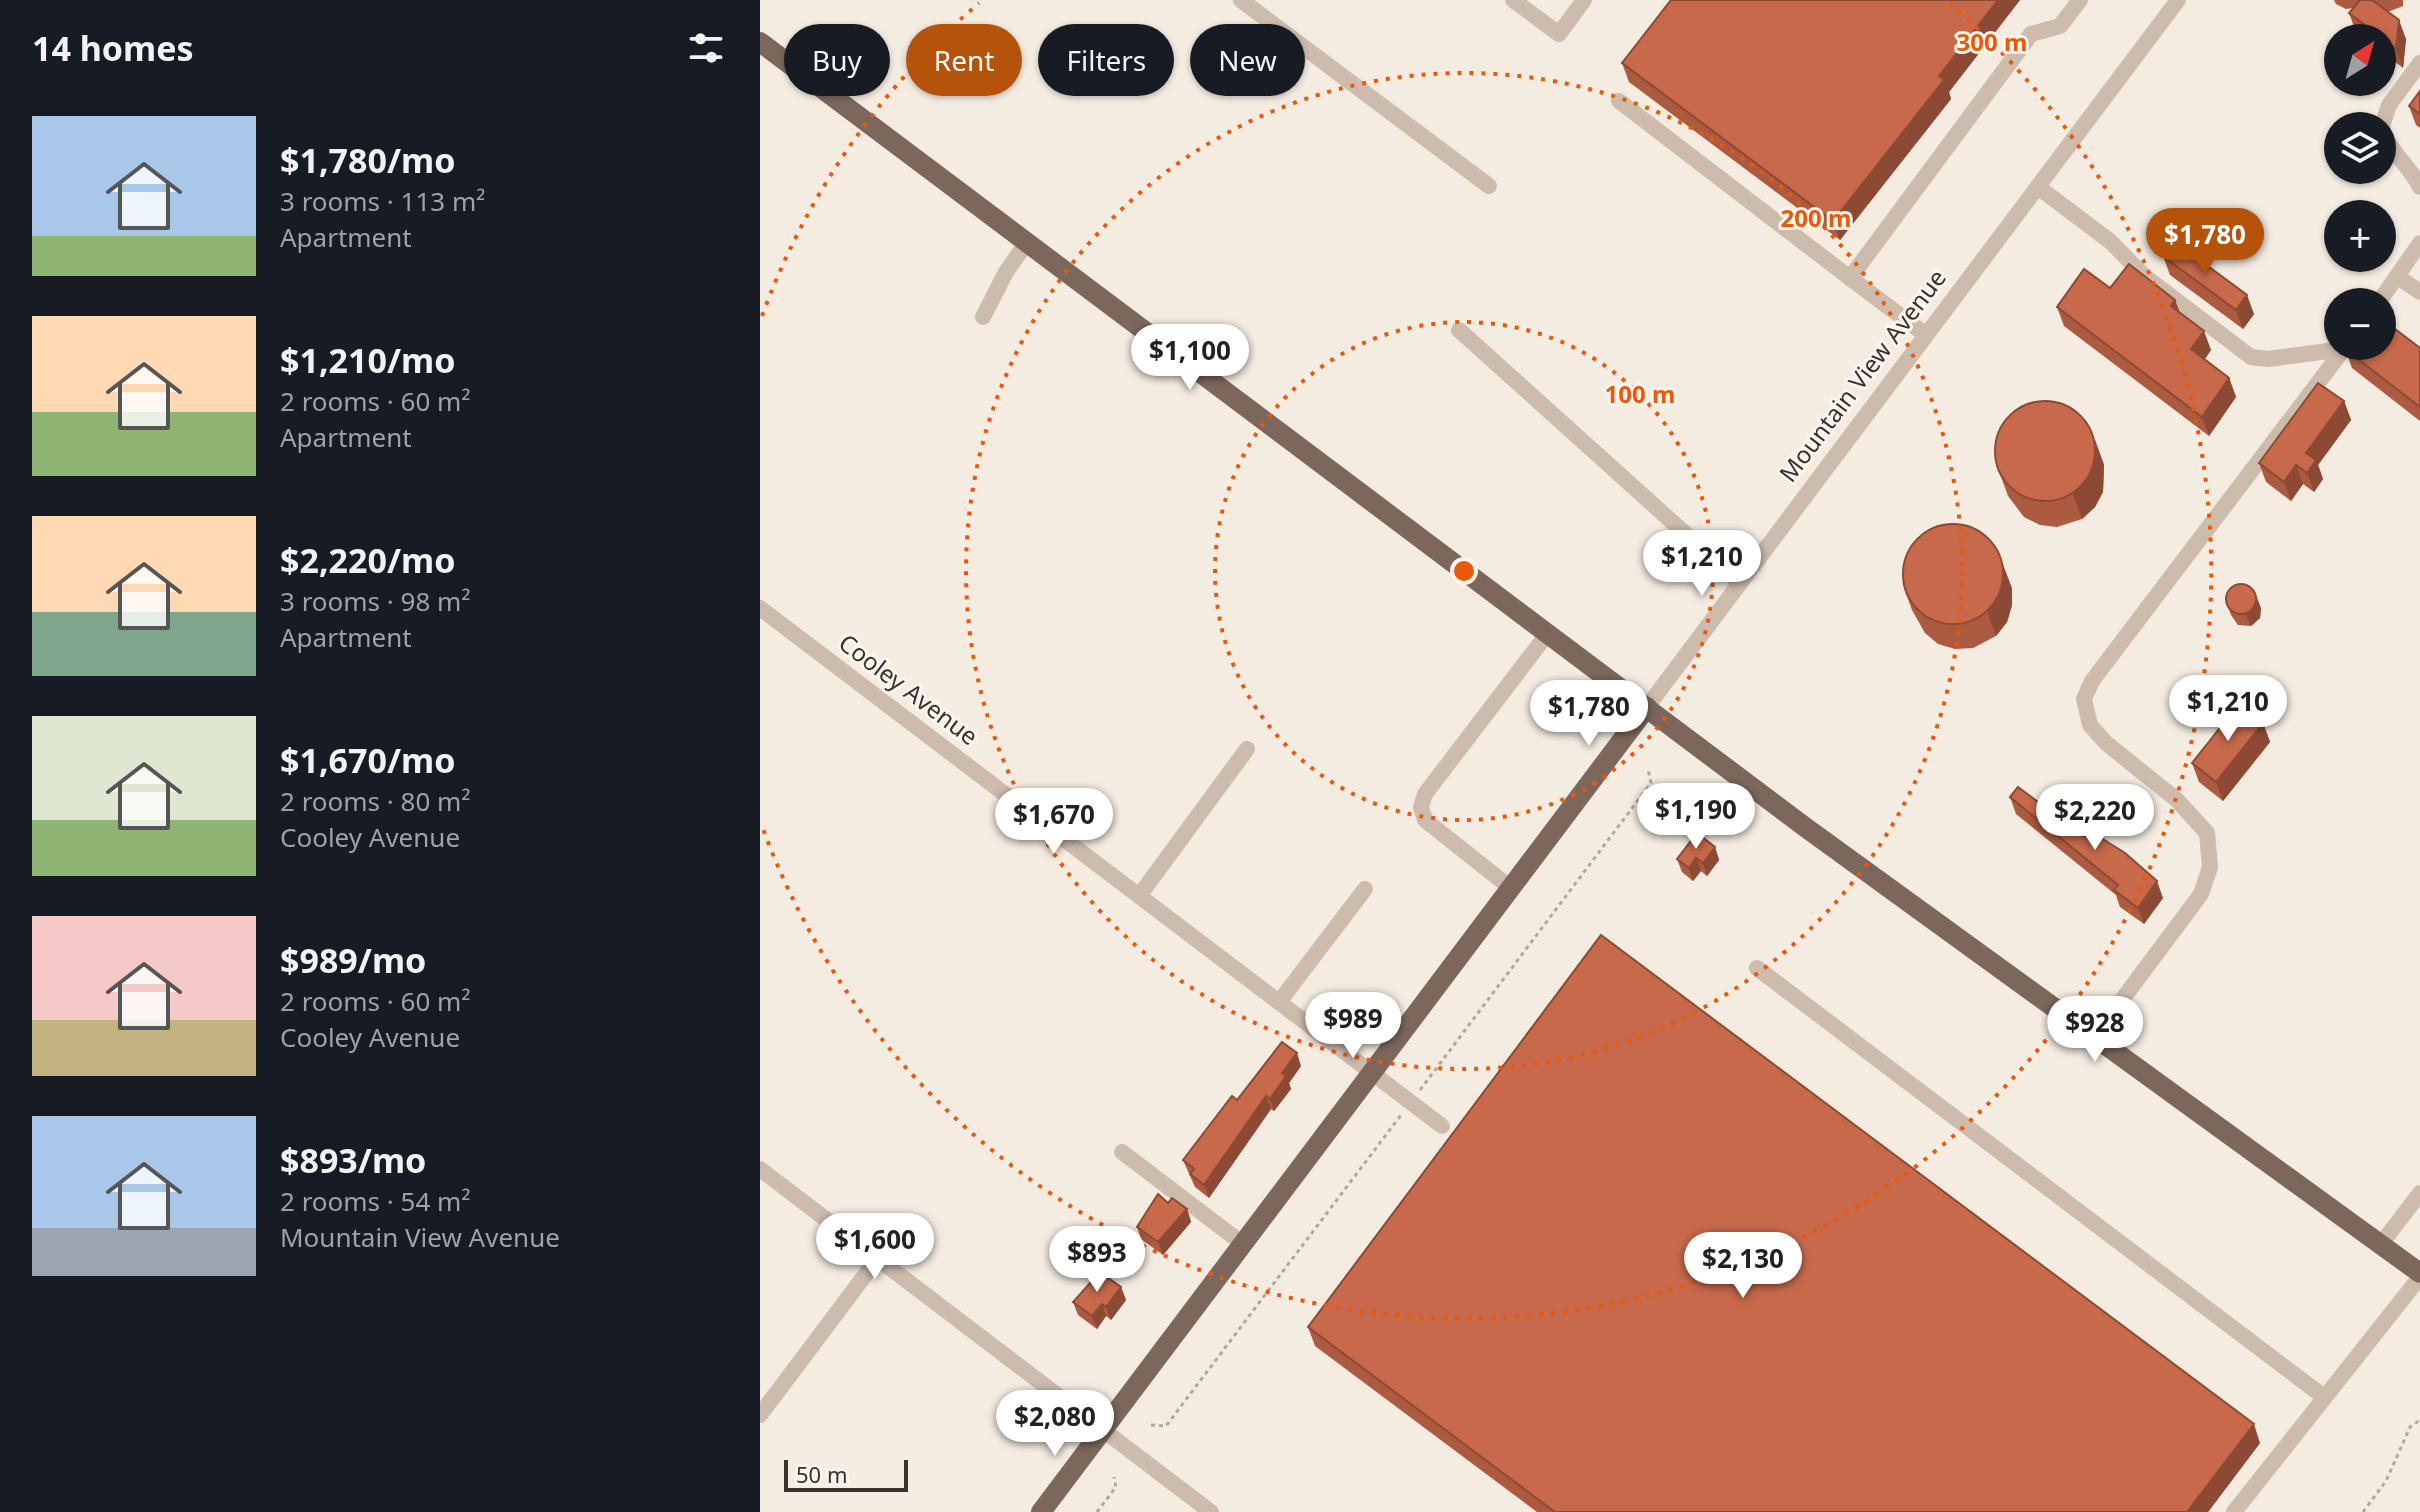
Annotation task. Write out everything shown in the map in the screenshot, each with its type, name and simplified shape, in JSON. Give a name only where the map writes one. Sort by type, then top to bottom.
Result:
[{"type":"main road","points":[[760,42],[1805,827],[2420,1275]]},
{"type":"main road","name":"Mountain View Avenue","points":[[1041,1512],[1647,707]]},
{"type":"street","points":[[1241,0],[1489,186]]},
{"type":"street","points":[[1513,0],[1559,34],[1584,0]]},
{"type":"street","points":[[1850,278],[2031,34],[2060,26],[2080,0]]},
{"type":"street","name":"Mountain View Avenue","points":[[1647,707],[2178,0]]},
{"type":"street","points":[[2387,112],[2420,63]]},
{"type":"street","points":[[1619,101],[1926,335]]},
{"type":"street","points":[[2396,155],[2412,172],[2420,187]]},
{"type":"street","points":[[2038,187],[2111,242],[2143,275],[2251,357],[2268,359],[2324,351]]},
{"type":"street","points":[[983,317],[1006,272],[1027,242]]},
{"type":"street","points":[[2390,288],[2420,243]]},
{"type":"street","points":[[2398,277],[2420,292]]},
{"type":"street","points":[[1459,330],[1739,582]]},
{"type":"street","points":[[2095,1036],[2201,894],[2210,867],[2207,833],[2177,800],[2106,743],[2090,725],[2084,699],[2101,669],[2336,360]]},
{"type":"street","name":"Cooley Avenue","points":[[760,608],[1442,1126]]},
{"type":"street","points":[[1512,889],[1425,820],[1421,807],[1425,794],[1548,633]]},
{"type":"street","points":[[1139,896],[1247,749]]},
{"type":"street","points":[[1279,1002],[1365,889]]},
{"type":"street","points":[[1757,968],[2324,1397]]},
{"type":"street","points":[[1122,1152],[1243,1244]]},
{"type":"street","points":[[760,1169],[1211,1512]]},
{"type":"street","points":[[2381,1244],[2420,1193]]},
{"type":"street","points":[[760,1415],[878,1258]]},
{"type":"street","points":[[2234,1512],[2420,1275]]},
{"type":"path","points":[[2363,1512],[2386,1481],[2410,1427],[2420,1420]]},
{"type":"path","points":[[1097,1512],[1116,1487],[1114,1477]]},
{"type":"building","points":[[1671,0],[1998,0],[1939,76],[1944,80],[1833,221],[1622,63]]},
{"type":"building","points":[[2360,0],[2372,0],[2399,20],[2396,49],[2396,24],[2363,24],[2349,13]]},
{"type":"building","points":[[2420,91],[2420,114],[2409,106]]},
{"type":"building","points":[[2174,241],[2247,295],[2236,310],[2163,256]]},
{"type":"building","points":[[2129,264],[2175,300],[2171,306],[2204,331],[2191,349],[2229,378],[2202,417],[2057,307],[2084,269],[2110,288]]},
{"type":"building","points":[[2396,330],[2420,348],[2420,407],[2359,360],[2396,360]]},
{"type":"building","points":[[2318,383],[2344,401],[2306,453],[2316,460],[2307,473],[2296,465],[2284,482],[2259,463]]},
{"type":"building","points":[[2045,401],[2073,409],[2087,423],[2095,451],[2087,479],[2073,493],[2045,501],[2017,493],[2003,479],[1995,451],[2003,423],[2017,409]]},
{"type":"building","points":[[1953,524],[1981,532],[1995,546],[2003,574],[1995,602],[1981,616],[1953,624],[1925,616],[1911,602],[1903,574],[1911,546],[1925,532]]},
{"type":"building","points":[[2241,584],[2247,585],[2255,593],[2255,605],[2247,613],[2241,614],[2235,613],[2227,605],[2226,599],[2227,593],[2235,585]]},
{"type":"building","points":[[2239,704],[2263,723],[2216,782],[2192,763]]},
{"type":"building","points":[[2018,787],[2085,837],[2090,831],[2125,853],[2157,881],[2138,908],[2114,890],[2118,885],[2010,797]]},
{"type":"building","points":[[1697,833],[1715,847],[1703,863],[1696,858],[1689,868],[1677,859]]},
{"type":"building","points":[[1601,935],[2254,1424],[2187,1512],[1555,1512],[1308,1327]]},
{"type":"building","points":[[1282,1042],[1297,1053],[1282,1073],[1286,1076],[1270,1099],[1266,1096],[1204,1185],[1190,1174],[1194,1169],[1183,1160],[1232,1096],[1237,1100]]},
{"type":"building","points":[[1158,1194],[1168,1203],[1172,1198],[1187,1209],[1158,1242],[1137,1227]]},
{"type":"building","points":[[1100,1272],[1121,1287],[1106,1307],[1102,1304],[1092,1316],[1073,1302]]}]
